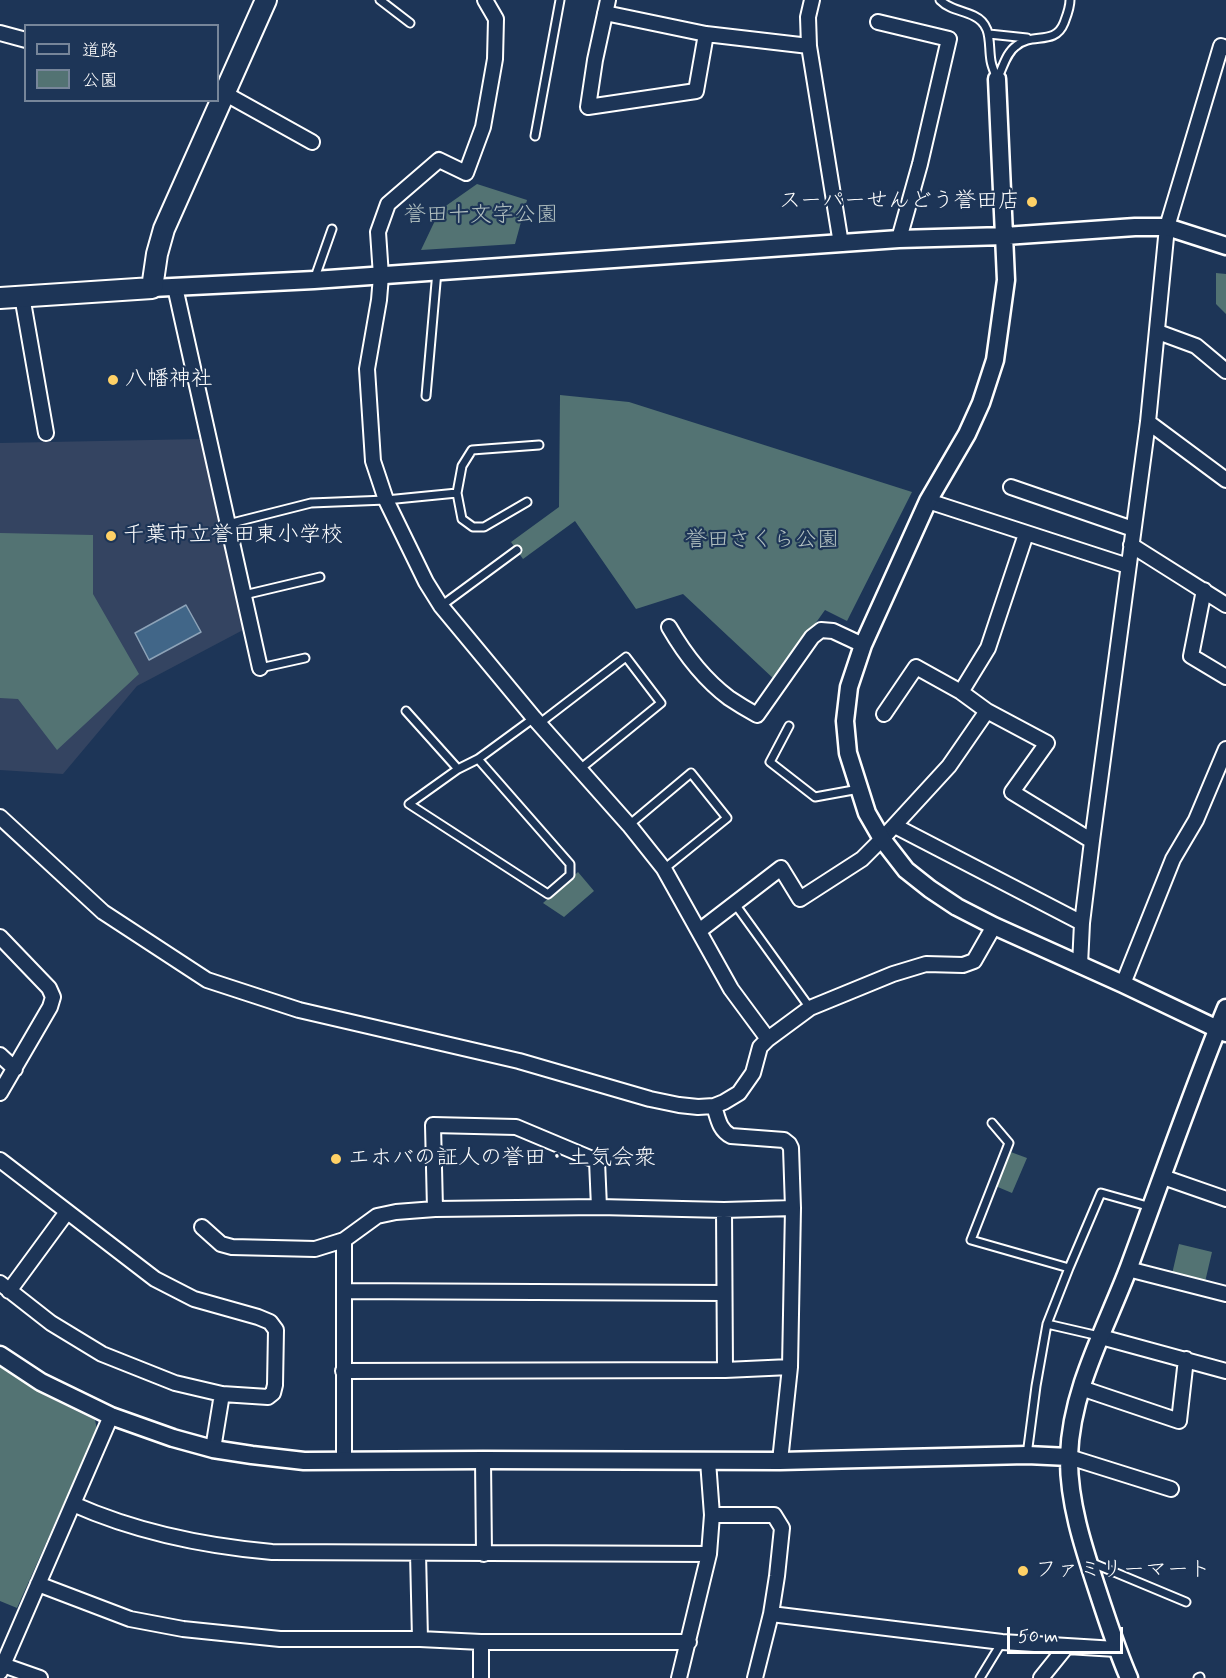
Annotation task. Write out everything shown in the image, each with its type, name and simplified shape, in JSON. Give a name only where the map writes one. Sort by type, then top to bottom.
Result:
[{"type":"main road","points":[[221,92],[266,0]]},
{"type":"main road","points":[[0,298],[152,288],[157,254],[164,229],[217,102]]},
{"type":"street","points":[[485,0],[495,19],[495,59],[483,128],[466,172],[439,160],[388,204],[378,232],[381,276],[367,369],[373,461],[386,500],[426,582],[441,606],[664,869],[730,989],[768,1039]]},
{"type":"street","points":[[812,0],[808,17],[809,46],[841,244]]},
{"type":"street","points":[[706,34],[696,91],[588,107],[595,60],[607,7],[706,34],[809,46]]},
{"type":"street","points":[[878,22],[949,39],[920,165],[898,239]]},
{"type":"street","points":[[0,33],[24,39]]},
{"type":"street","points":[[1080,964],[1082,923],[1092,841],[1148,422],[1167,227],[1221,46],[1226,48]]},
{"type":"street","points":[[997,79],[1006,280],[995,360],[981,403],[967,434],[928,501],[863,645],[849,687],[845,721],[848,753],[867,813],[882,839],[906,870],[930,889],[957,907],[994,926],[1222,1031]]},
{"type":"street","points":[[221,92],[312,142]]},
{"type":"street","points":[[152,288],[381,276],[898,239],[1005,236],[1135,226],[1167,227],[1226,246]]},
{"type":"street","points":[[175,287],[260,668]]},
{"type":"street","points":[[22,296],[46,433]]},
{"type":"street","points":[[1158,332],[1196,346],[1226,371]]},
{"type":"street","points":[[1148,422],[1226,480]]},
{"type":"street","points":[[1011,487],[1133,529]]},
{"type":"street","points":[[928,501],[1128,566]]},
{"type":"street","points":[[961,692],[988,648],[1026,534]]},
{"type":"street","points":[[1131,545],[1226,605]]},
{"type":"street","points":[[1204,591],[1191,656],[1226,677]]},
{"type":"street","points":[[669,627],[680,646],[707,677],[729,698],[757,715],[812,637],[821,630],[833,632],[863,645]]},
{"type":"street","points":[[884,714],[916,668],[961,692],[987,711],[1047,743],[1012,792],[1092,841]]},
{"type":"street","points":[[699,931],[781,868],[800,899],[862,859],[949,766],[987,711]]},
{"type":"street","points":[[1123,984],[1173,859],[1196,820],[1226,749]]},
{"type":"street","points":[[0,817],[103,912],[207,980],[299,1010],[519,1061],[650,1099],[679,1105],[714,1106],[739,1093],[753,1073],[760,1047],[810,1008],[893,974],[926,964],[963,965],[974,961],[994,926]]},
{"type":"street","points":[[895,826],[1082,923]]},
{"type":"street","points":[[0,937],[49,988],[53,997],[50,1007],[0,1093]]},
{"type":"street","points":[[1129,1678],[1116,1649],[1088,1561],[1075,1509],[1069,1457],[1074,1415],[1081,1388],[1222,1031],[1226,1008]]},
{"type":"street","points":[[0,1055],[15,1070]]},
{"type":"street","points":[[714,1106],[721,1128],[731,1136],[784,1140],[791,1148],[793,1208],[790,1367],[780,1461]]},
{"type":"street","points":[[435,1209],[433,1125],[516,1127],[597,1161],[599,1207]]},
{"type":"street","points":[[0,1160],[155,1279],[194,1299],[270,1322],[276,1330],[273,1393],[268,1397],[222,1394],[175,1383],[102,1354],[51,1323],[4,1287],[67,1212]]},
{"type":"street","points":[[1163,1177],[1226,1199]]},
{"type":"street","points":[[202,1227],[221,1244],[232,1247],[315,1249],[344,1240],[377,1216],[396,1212],[435,1209],[599,1207],[724,1210],[793,1208]]},
{"type":"street","points":[[724,1210],[725,1370]]},
{"type":"street","points":[[344,1240],[344,1461]]},
{"type":"street","points":[[1128,1269],[1226,1294]]},
{"type":"street","points":[[345,1291],[724,1293]]},
{"type":"street","points":[[1101,1337],[1226,1371]]},
{"type":"street","points":[[0,1355],[41,1382],[111,1416],[173,1438],[213,1449],[304,1461],[780,1461],[1027,1455],[1069,1457],[1171,1489]]},
{"type":"street","points":[[1081,1388],[1179,1421],[1185,1359]]},
{"type":"street","points":[[343,1371],[725,1370],[790,1367]]},
{"type":"street","points":[[213,1449],[222,1394]]},
{"type":"street","points":[[40,1678],[1,1669],[111,1416]]},
{"type":"street","points":[[483,1460],[484,1554]]},
{"type":"street","points":[[679,1678],[709,1554],[712,1515],[708,1461]]},
{"type":"street","points":[[73,1504],[98,1516],[151,1532],[239,1549],[309,1554],[709,1554]]},
{"type":"street","points":[[712,1515],[774,1515],[782,1528],[771,1614],[755,1678]]},
{"type":"street","points":[[418,1553],[420,1639]]},
{"type":"street","points":[[38,1584],[130,1619],[183,1629],[280,1639],[689,1642]]},
{"type":"street","points":[[771,1614],[1002,1642],[1116,1649]]},
{"type":"street","points":[[481,1642],[481,1678]]},
{"type":"street","points":[[1041,1678],[1066,1647]]},
{"type":"lane","points":[[380,0],[410,23]]},
{"type":"lane","points":[[535,136],[560,0]]},
{"type":"lane","points":[[940,0],[946,6],[968,13],[982,21],[989,34],[991,62],[997,79]]},
{"type":"lane","points":[[989,34],[1030,38],[1052,37],[1061,30],[1070,8],[1070,0]]},
{"type":"lane","points":[[997,79],[1013,48],[1030,38]]},
{"type":"lane","points":[[314,280],[332,229]]},
{"type":"lane","points":[[426,396],[437,271]]},
{"type":"lane","points":[[527,502],[484,527],[473,526],[462,519],[457,493],[462,466],[472,450],[539,445]]},
{"type":"lane","points":[[228,524],[311,503],[386,500],[457,493]]},
{"type":"lane","points":[[441,606],[517,550]]},
{"type":"lane","points":[[244,595],[320,578]]},
{"type":"lane","points":[[478,759],[570,864],[570,875],[548,894],[409,804],[458,769],[478,759],[537,721],[626,657],[661,703],[580,769]]},
{"type":"lane","points":[[260,668],[305,658]]},
{"type":"lane","points":[[406,711],[458,769]]},
{"type":"lane","points":[[789,726],[770,762],[815,797],[859,789]]},
{"type":"lane","points":[[629,825],[691,773],[727,818],[664,869]]},
{"type":"lane","points":[[735,904],[810,1008]]},
{"type":"lane","points":[[992,1123],[1009,1143],[971,1240],[1069,1268]]},
{"type":"lane","points":[[1027,1455],[1047,1324],[1101,1193],[1151,1207]]},
{"type":"lane","points":[[1047,1324],[1101,1337]]},
{"type":"lane","points":[[1088,1561],[1186,1602]]},
{"type":"lane","points":[[980,1678],[1002,1642]]},
{"type":"shaded area","name":"千葉市立誉田東小学校","points":[[200,439],[243,630],[137,686],[63,774],[0,770],[0,443]]},
{"type":"shaded area","points":[[186,605],[201,632],[149,660],[135,633]]},
{"type":"green space","name":"誉田十文字公園","points":[[477,184],[527,200],[515,244],[421,250],[440,210]]},
{"type":"green space","points":[[1216,273],[1226,274],[1226,314],[1216,304]]},
{"type":"green space","name":"誉田さくら公園","points":[[560,395],[629,402],[912,492],[847,621],[825,610],[775,680],[683,594],[636,609],[575,521],[523,559],[511,542],[559,507]]},
{"type":"green space","points":[[0,533],[93,535],[93,594],[139,674],[57,750],[18,699],[0,698]]},
{"type":"green space","points":[[578,872],[594,891],[564,917],[543,903]]},
{"type":"green space","points":[[1008,1151],[1027,1158],[1012,1193],[993,1185]]},
{"type":"green space","points":[[1179,1244],[1212,1252],[1205,1282],[1172,1274]]},
{"type":"green space","points":[[0,1367],[46,1396],[95,1420],[97,1429],[17,1608],[0,1601]]},
{"type":"place","name":"スーパーせんどう誉田店","points":[[1032,202]]},
{"type":"place","name":"八幡神社","points":[[113,380]]},
{"type":"place","name":"千葉市立誉田東小学校","points":[[111,536]]},
{"type":"place","name":"エホバの証人の誉田・土気会衆","points":[[336,1159]]},
{"type":"place","name":"ファミリーマート","points":[[1023,1571]]}]
